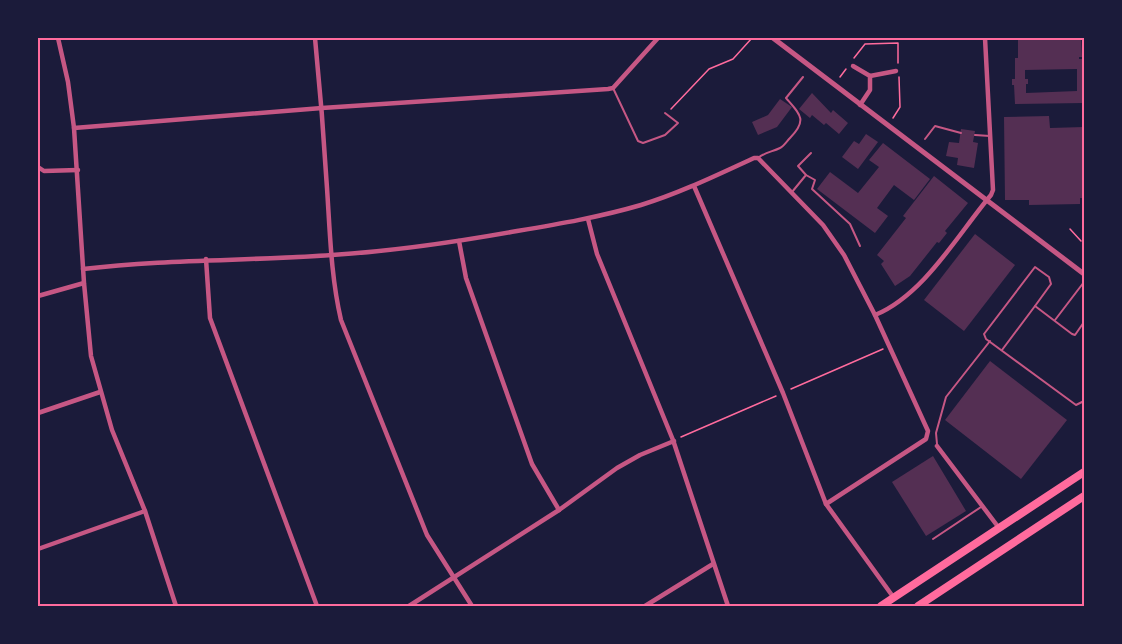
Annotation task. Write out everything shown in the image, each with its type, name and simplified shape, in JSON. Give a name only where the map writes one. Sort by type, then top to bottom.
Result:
[{"type":"highway","points":[[881,606],[1084,472]]},
{"type":"highway","points":[[918,606],[1084,496]]},
{"type":"street","points":[[58,38],[68,82],[74,128],[91,356],[112,430],[145,511],[176,606]]},
{"type":"street","points":[[315,38],[335,293],[341,320],[427,535],[471,606]]},
{"type":"street","points":[[74,128],[614,88],[658,38]]},
{"type":"street","points":[[773,38],[1084,274]]},
{"type":"street","points":[[875,315],[902,299],[918,286],[993,190],[986,38]]},
{"type":"street","points":[[854,66],[870,76],[896,71]]},
{"type":"street","points":[[860,105],[870,90],[870,76]]},
{"type":"street","points":[[83,269],[206,259],[332,255],[459,241],[588,219],[643,205],[758,158],[835,240],[875,315],[927,430],[926,439],[826,504]]},
{"type":"street","points":[[38,167],[44,171],[78,170]]},
{"type":"street","points":[[694,186],[783,393],[826,504],[894,598]]},
{"type":"street","points":[[588,219],[597,254],[674,441],[728,606]]},
{"type":"street","points":[[459,241],[466,278],[532,464],[559,510]]},
{"type":"street","points":[[206,259],[210,318],[317,606]]},
{"type":"street","points":[[38,296],[84,283]]},
{"type":"street","points":[[38,413],[100,392]]},
{"type":"street","points":[[409,606],[559,510],[617,468],[640,455],[674,441]]},
{"type":"street","points":[[937,446],[999,528]]},
{"type":"street","points":[[38,549],[145,511]]},
{"type":"street","points":[[645,606],[713,564]]},
{"type":"lane","points":[[758,158],[765,152],[780,148],[798,131],[801,124],[800,114],[786,98],[803,77]]},
{"type":"lane","points":[[614,88],[638,141],[644,143],[665,135],[678,123],[665,113]]},
{"type":"lane","points":[[925,139],[935,126],[960,133]]},
{"type":"lane","points":[[975,135],[990,136]]},
{"type":"lane","points":[[811,153],[798,166],[806,175],[815,180],[812,189],[850,224],[860,246]]},
{"type":"lane","points":[[792,192],[806,175]]},
{"type":"lane","points":[[1002,350],[1051,285],[1049,278],[1035,267],[984,334],[990,341],[1002,350],[1076,405],[1084,400]]},
{"type":"lane","points":[[1054,321],[1084,282]]},
{"type":"lane","points":[[1035,306],[1075,335],[1084,322]]},
{"type":"lane","points":[[937,446],[936,433],[946,397],[990,341]]},
{"type":"lane","points":[[933,539],[984,506]]},
{"type":"path","points":[[670,117],[670,110],[709,69],[733,59],[752,38]]},
{"type":"path","points":[[1070,229],[1081,241]]},
{"type":"building","points":[[1018,38],[1036,38],[1037,40],[1081,38],[1082,57],[1079,59],[1084,59],[1084,103],[1015,104],[1012,79],[1015,79],[1015,58],[1018,58]],"holes":[[[1077,69],[1077,91],[1026,93],[1028,79],[1025,79],[1025,70]]]},
{"type":"building","points":[[812,93],[831,113],[833,110],[848,123],[839,134],[826,123],[824,125],[812,115],[810,118],[799,109]]},
{"type":"building","points":[[780,99],[792,107],[777,127],[758,135],[752,122],[768,115]]},
{"type":"building","points":[[1049,116],[1050,128],[1084,127],[1084,198],[1080,198],[1080,204],[1029,205],[1029,200],[1005,200],[1004,117]]},
{"type":"building","points":[[961,129],[975,131],[973,142],[978,143],[974,168],[957,165],[958,158],[946,156],[949,142],[959,143]]},
{"type":"building","points":[[866,134],[878,142],[858,169],[842,157],[854,141],[859,144]]},
{"type":"building","points":[[883,143],[930,179],[914,200],[894,185],[877,208],[888,216],[875,233],[817,189],[830,172],[858,193],[879,167],[869,160]]},
{"type":"building","points":[[934,176],[968,203],[945,231],[947,233],[910,276],[895,286],[881,264],[884,261],[877,255],[906,218],[903,216]]},
{"type":"building","points":[[975,234],[1015,265],[964,331],[924,300]]},
{"type":"building","points":[[990,361],[1067,420],[1021,479],[945,420]]},
{"type":"building","points":[[933,456],[966,511],[926,536],[892,482]]}]
